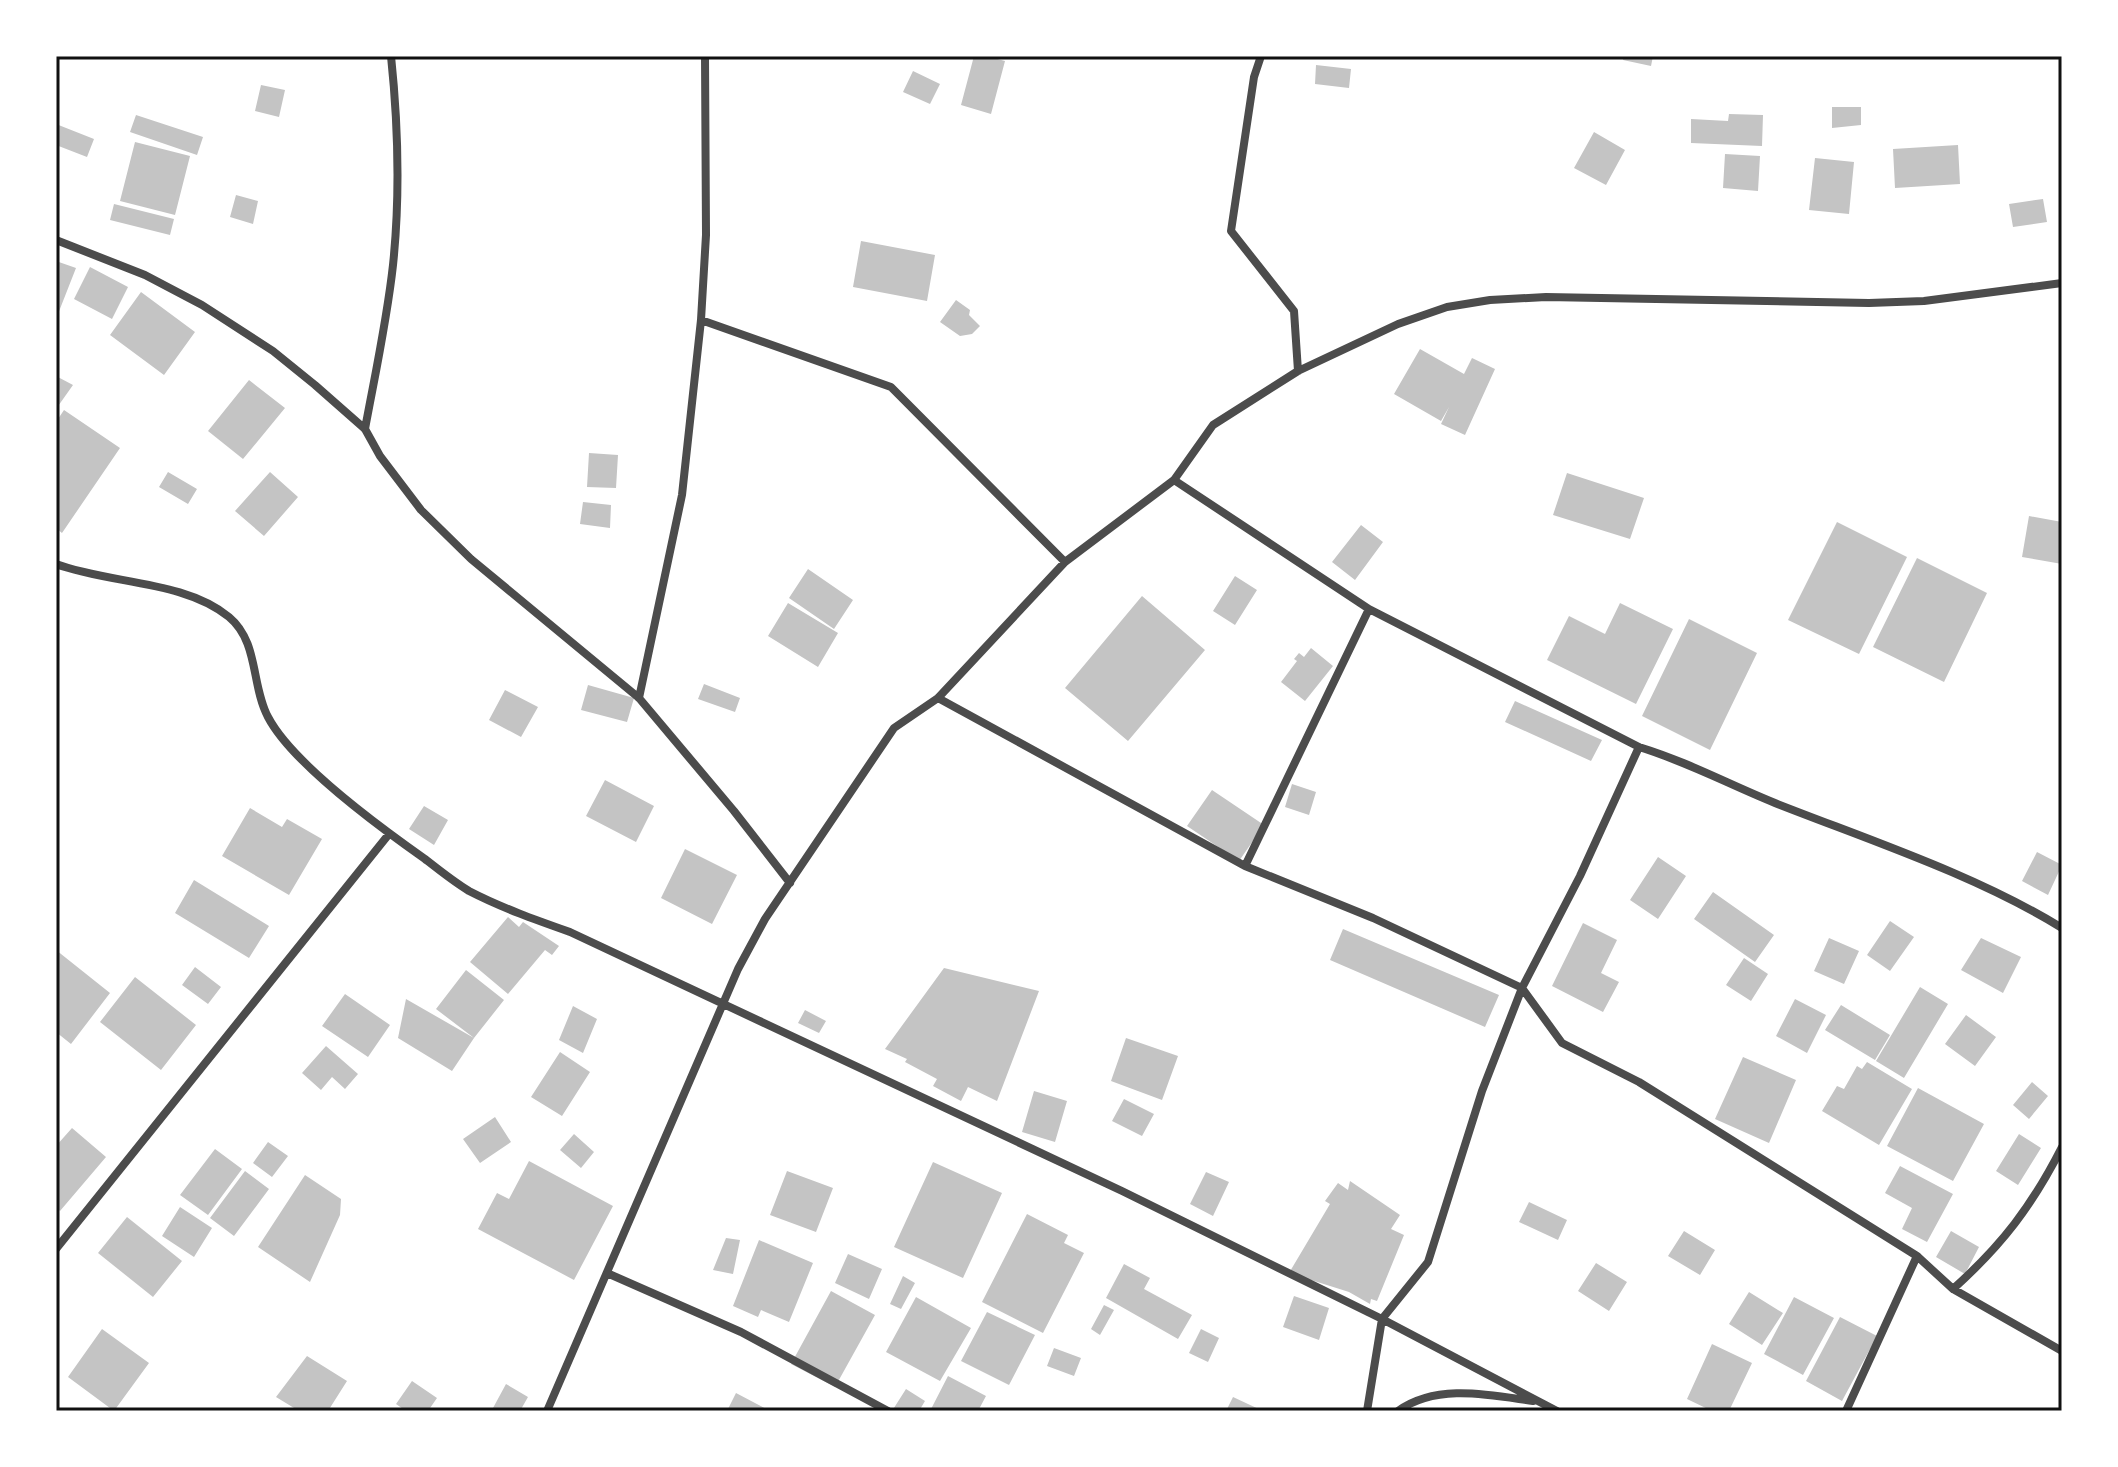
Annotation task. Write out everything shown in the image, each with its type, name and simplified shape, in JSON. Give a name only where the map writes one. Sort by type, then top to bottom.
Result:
[{"type":"street","points":[[365,429],[394,261],[398,125],[391,56]]},
{"type":"street","points":[[639,698],[682,495],[701,320],[706,235],[705,56]]},
{"type":"street","points":[[1261,56],[1254,77],[1231,231],[1294,311],[1298,371]]},
{"type":"street","points":[[56,240],[145,275],[202,305],[273,351],[365,429],[380,456],[421,510],[471,559],[639,698],[790,883]]},
{"type":"street","points":[[547,1411],[745,956],[894,728],[938,698],[1065,562],[1174,480],[1213,425],[1298,371],[1398,324],[1447,307],[1490,300],[1546,297],[1910,302],[2062,283]]},
{"type":"street","points":[[701,320],[891,387],[1065,562]]},
{"type":"street","points":[[1174,480],[1369,609],[1639,747],[1682,760],[1772,801],[1952,874],[2040,914],[2062,928]]},
{"type":"street","points":[[56,564],[189,597],[210,604],[231,619],[245,636],[267,716],[285,741],[389,834],[466,889],[570,932],[1122,1191],[1382,1319],[1557,1411]]},
{"type":"street","points":[[1245,866],[1369,609]]},
{"type":"street","points":[[938,698],[1245,866],[1373,918],[1522,988],[1562,1043],[1639,1082],[1917,1256],[1953,1289],[2062,1351]]},
{"type":"street","points":[[1367,1411],[1382,1319],[1428,1262],[1482,1091],[1522,988],[1580,876],[1639,747]]},
{"type":"street","points":[[56,1249],[389,834]]},
{"type":"street","points":[[1953,1289],[1989,1257],[2029,1208],[2062,1147]]},
{"type":"street","points":[[1846,1411],[1917,1256]]},
{"type":"street","points":[[607,1273],[741,1332],[888,1411]]},
{"type":"street","points":[[1398,1411],[1437,1395],[1475,1393],[1539,1402]]},
{"type":"building","points":[[974,56],[1005,61],[991,114],[961,105]]},
{"type":"building","points":[[1624,56],[1653,56],[1651,66],[1623,60]]},
{"type":"building","points":[[1316,65],[1351,69],[1349,88],[1315,84]]},
{"type":"building","points":[[913,71],[940,84],[930,104],[903,92]]},
{"type":"building","points":[[261,85],[285,90],[279,117],[255,111]]},
{"type":"building","points":[[1832,107],[1861,107],[1861,125],[1832,128]]},
{"type":"building","points":[[1729,114],[1763,115],[1762,146],[1691,143],[1691,119],[1728,121]]},
{"type":"building","points":[[136,115],[203,137],[197,155],[130,132]]},
{"type":"building","points":[[56,124],[94,139],[87,157],[56,145]]},
{"type":"building","points":[[1594,132],[1625,150],[1606,185],[1574,168]]},
{"type":"building","points":[[135,142],[190,156],[175,215],[120,201]]},
{"type":"building","points":[[1958,145],[1960,184],[1895,188],[1893,149]]},
{"type":"building","points":[[1725,154],[1760,156],[1758,191],[1723,188]]},
{"type":"building","points":[[1815,158],[1854,162],[1849,214],[1809,210]]},
{"type":"building","points":[[236,195],[258,201],[253,224],[230,217]]},
{"type":"building","points":[[2043,199],[2047,222],[2013,227],[2009,204]]},
{"type":"building","points":[[114,204],[174,219],[170,235],[110,220]]},
{"type":"building","points":[[861,241],[935,255],[927,301],[853,287]]},
{"type":"building","points":[[56,261],[76,268],[56,319]]},
{"type":"building","points":[[90,267],[128,287],[112,319],[74,299]]},
{"type":"building","points":[[141,292],[195,332],[164,375],[110,335]]},
{"type":"building","points":[[956,300],[970,310],[969,315],[980,326],[972,334],[960,336],[940,322]]},
{"type":"building","points":[[1420,349],[1464,374],[1472,358],[1495,369],[1465,435],[1441,424],[1449,407],[1441,421],[1394,394]]},
{"type":"building","points":[[56,376],[73,385],[56,409]]},
{"type":"building","points":[[249,380],[285,408],[243,459],[208,431]]},
{"type":"building","points":[[64,410],[120,448],[62,533],[56,528],[56,422]]},
{"type":"building","points":[[589,453],[618,455],[616,488],[587,487]]},
{"type":"building","points":[[168,472],[197,489],[188,504],[159,487]]},
{"type":"building","points":[[270,472],[298,497],[264,536],[235,511]]},
{"type":"building","points":[[1567,473],[1644,498],[1630,539],[1553,515]]},
{"type":"building","points":[[583,502],[611,505],[610,528],[580,524]]},
{"type":"building","points":[[2029,516],[2062,522],[2062,564],[2022,557]]},
{"type":"building","points":[[1837,522],[1907,557],[1859,654],[1788,620]]},
{"type":"building","points":[[1361,525],[1383,542],[1355,580],[1332,562]]},
{"type":"building","points":[[1917,558],[1987,593],[1944,682],[1873,647]]},
{"type":"building","points":[[808,569],[853,600],[834,629],[789,598]]},
{"type":"building","points":[[1235,576],[1257,590],[1235,625],[1213,611]]},
{"type":"building","points":[[1142,596],[1205,650],[1128,741],[1065,688]]},
{"type":"building","points":[[788,603],[838,633],[818,667],[768,636]]},
{"type":"building","points":[[1620,603],[1673,629],[1636,704],[1547,660],[1569,616],[1605,634]]},
{"type":"building","points":[[1689,619],[1757,653],[1710,750],[1642,716]]},
{"type":"building","points":[[1311,648],[1333,666],[1305,701],[1281,682],[1297,661],[1294,659],[1299,653],[1304,657]]},
{"type":"building","points":[[704,684],[740,698],[735,712],[698,699]]},
{"type":"building","points":[[588,685],[634,698],[627,722],[581,710]]},
{"type":"building","points":[[505,690],[538,707],[521,737],[489,720]]},
{"type":"building","points":[[1515,701],[1602,740],[1591,761],[1505,722]]},
{"type":"building","points":[[605,780],[654,806],[636,842],[586,816]]},
{"type":"building","points":[[1292,784],[1316,792],[1309,815],[1285,807]]},
{"type":"building","points":[[1212,790],[1264,825],[1239,861],[1187,826]]},
{"type":"building","points":[[424,806],[448,820],[434,845],[409,829]]},
{"type":"building","points":[[250,808],[282,827],[287,819],[322,839],[289,895],[222,856]]},
{"type":"building","points":[[685,849],[737,875],[712,924],[661,898]]},
{"type":"building","points":[[2037,852],[2062,865],[2048,895],[2022,881]]},
{"type":"building","points":[[1658,857],[1686,876],[1658,919],[1630,900]]},
{"type":"building","points":[[194,880],[269,926],[249,958],[175,913]]},
{"type":"building","points":[[1713,892],[1774,935],[1755,962],[1694,919]]},
{"type":"building","points":[[508,917],[519,927],[523,922],[559,946],[552,955],[545,950],[508,994],[470,962]]},
{"type":"building","points":[[1890,921],[1914,937],[1890,971],[1867,955]]},
{"type":"building","points":[[1583,923],[1617,940],[1601,973],[1619,982],[1603,1012],[1552,986]]},
{"type":"building","points":[[1343,929],[1499,995],[1485,1027],[1330,960]]},
{"type":"building","points":[[1829,938],[1859,951],[1844,984],[1814,971]]},
{"type":"building","points":[[1981,938],[2021,957],[2003,993],[1961,970]]},
{"type":"building","points":[[56,950],[110,993],[71,1044],[56,1032]]},
{"type":"building","points":[[1744,958],[1768,974],[1751,1001],[1726,985]]},
{"type":"building","points":[[195,967],[221,987],[208,1004],[182,985]]},
{"type":"building","points":[[944,968],[1039,991],[997,1101],[968,1087],[961,1101],[933,1086],[937,1079],[885,1049]]},
{"type":"building","points":[[466,970],[504,1000],[474,1038],[436,1009]]},
{"type":"building","points":[[135,977],[196,1025],[161,1070],[100,1022]]},
{"type":"building","points":[[1920,987],[1948,1004],[1904,1078],[1876,1061]]},
{"type":"building","points":[[345,994],[390,1025],[368,1057],[322,1026]]},
{"type":"building","points":[[406,999],[474,1038],[452,1071],[398,1038]]},
{"type":"building","points":[[1795,999],[1826,1015],[1807,1053],[1776,1036]]},
{"type":"building","points":[[1841,1005],[1890,1035],[1875,1060],[1825,1030]]},
{"type":"building","points":[[573,1006],[597,1019],[583,1053],[559,1040]]},
{"type":"building","points":[[805,1010],[826,1021],[819,1033],[798,1023]]},
{"type":"building","points":[[1966,1015],[1996,1037],[1975,1066],[1945,1044]]},
{"type":"building","points":[[1126,1038],[1178,1056],[1162,1100],[1111,1081]]},
{"type":"building","points":[[326,1046],[358,1074],[345,1089],[332,1077],[321,1090],[302,1073]]},
{"type":"building","points":[[560,1052],[590,1072],[562,1116],[531,1097]]},
{"type":"building","points":[[1743,1057],[1796,1080],[1769,1143],[1715,1119]]},
{"type":"building","points":[[1867,1062],[1912,1089],[1879,1145],[1822,1111],[1837,1086],[1844,1089],[1857,1066],[1862,1069]]},
{"type":"building","points":[[2032,1082],[2048,1096],[2029,1119],[2013,1105]]},
{"type":"building","points":[[1918,1088],[1984,1124],[1953,1181],[1887,1146]]},
{"type":"building","points":[[1034,1091],[1067,1101],[1055,1142],[1022,1132]]},
{"type":"building","points":[[1124,1099],[1154,1114],[1142,1136],[1112,1121]]},
{"type":"building","points":[[495,1117],[511,1142],[480,1163],[463,1139]]},
{"type":"building","points":[[72,1128],[106,1157],[60,1211],[56,1207],[56,1146]]},
{"type":"building","points":[[574,1134],[594,1152],[581,1168],[560,1150]]},
{"type":"building","points":[[2019,1134],[2041,1148],[2018,1185],[1996,1171]]},
{"type":"building","points":[[268,1142],[288,1156],[272,1177],[253,1163]]},
{"type":"building","points":[[215,1149],[242,1169],[208,1215],[180,1195]]},
{"type":"building","points":[[529,1161],[613,1206],[574,1280],[478,1229],[497,1193],[509,1199]]},
{"type":"building","points":[[933,1162],[1002,1193],[963,1278],[894,1247]]},
{"type":"building","points":[[1900,1166],[1953,1194],[1927,1242],[1902,1229],[1912,1208],[1885,1193]]},
{"type":"building","points":[[245,1171],[269,1189],[234,1236],[210,1218]]},
{"type":"building","points":[[787,1171],[833,1188],[816,1232],[770,1215]]},
{"type":"building","points":[[1206,1172],[1229,1182],[1213,1216],[1190,1204]]},
{"type":"building","points":[[305,1175],[341,1199],[340,1215],[310,1282],[258,1247]]},
{"type":"building","points":[[1350,1181],[1400,1215],[1391,1229],[1404,1235],[1377,1301],[1371,1299],[1370,1304],[1349,1292],[1289,1273],[1330,1204],[1325,1201],[1338,1183],[1348,1190]]},
{"type":"building","points":[[1529,1202],[1567,1220],[1558,1240],[1519,1222]]},
{"type":"building","points":[[180,1207],[212,1228],[194,1257],[162,1236]]},
{"type":"building","points":[[1027,1214],[1068,1235],[1064,1243],[1084,1253],[1043,1333],[982,1302]]},
{"type":"building","points":[[127,1217],[182,1261],[153,1297],[98,1253]]},
{"type":"building","points":[[1684,1231],[1715,1250],[1700,1275],[1668,1256]]},
{"type":"building","points":[[1951,1231],[1979,1247],[1965,1274],[1936,1257]]},
{"type":"building","points":[[726,1238],[740,1240],[733,1274],[713,1270]]},
{"type":"building","points":[[759,1240],[813,1263],[789,1322],[761,1310],[758,1317],[733,1306]]},
{"type":"building","points":[[848,1254],[882,1269],[869,1299],[835,1283]]},
{"type":"building","points":[[1596,1263],[1627,1282],[1609,1311],[1578,1291]]},
{"type":"building","points":[[1124,1264],[1150,1278],[1144,1289],[1192,1315],[1178,1339],[1106,1298]]},
{"type":"building","points":[[903,1276],[915,1283],[901,1309],[890,1304]]},
{"type":"building","points":[[831,1291],[875,1315],[835,1387],[791,1364]]},
{"type":"building","points":[[1749,1292],[1783,1313],[1762,1345],[1729,1324]]},
{"type":"building","points":[[1294,1296],[1329,1308],[1319,1340],[1283,1327]]},
{"type":"building","points":[[916,1297],[971,1328],[940,1381],[886,1352]]},
{"type":"building","points":[[1794,1297],[1834,1318],[1803,1375],[1764,1354]]},
{"type":"building","points":[[1104,1305],[1114,1310],[1100,1335],[1091,1329]]},
{"type":"building","points":[[987,1312],[1035,1335],[1009,1385],[961,1361]]},
{"type":"building","points":[[1840,1317],[1877,1336],[1842,1401],[1806,1381]]},
{"type":"building","points":[[102,1329],[149,1363],[114,1411],[68,1377]]},
{"type":"building","points":[[1201,1329],[1219,1338],[1208,1362],[1189,1353]]},
{"type":"building","points":[[1712,1344],[1752,1363],[1729,1411],[1712,1411],[1687,1399]]},
{"type":"building","points":[[1054,1348],[1081,1358],[1074,1376],[1047,1366]]},
{"type":"building","points":[[307,1356],[347,1381],[328,1411],[299,1411],[276,1397]]},
{"type":"building","points":[[948,1376],[986,1396],[978,1411],[930,1411]]},
{"type":"building","points":[[412,1381],[437,1398],[428,1411],[406,1411],[396,1404]]},
{"type":"building","points":[[506,1384],[528,1397],[520,1411],[493,1408]]},
{"type":"building","points":[[906,1389],[925,1401],[919,1411],[892,1411]]},
{"type":"building","points":[[736,1393],[770,1411],[727,1411]]},
{"type":"building","points":[[1233,1397],[1263,1411],[1226,1411]]}]
